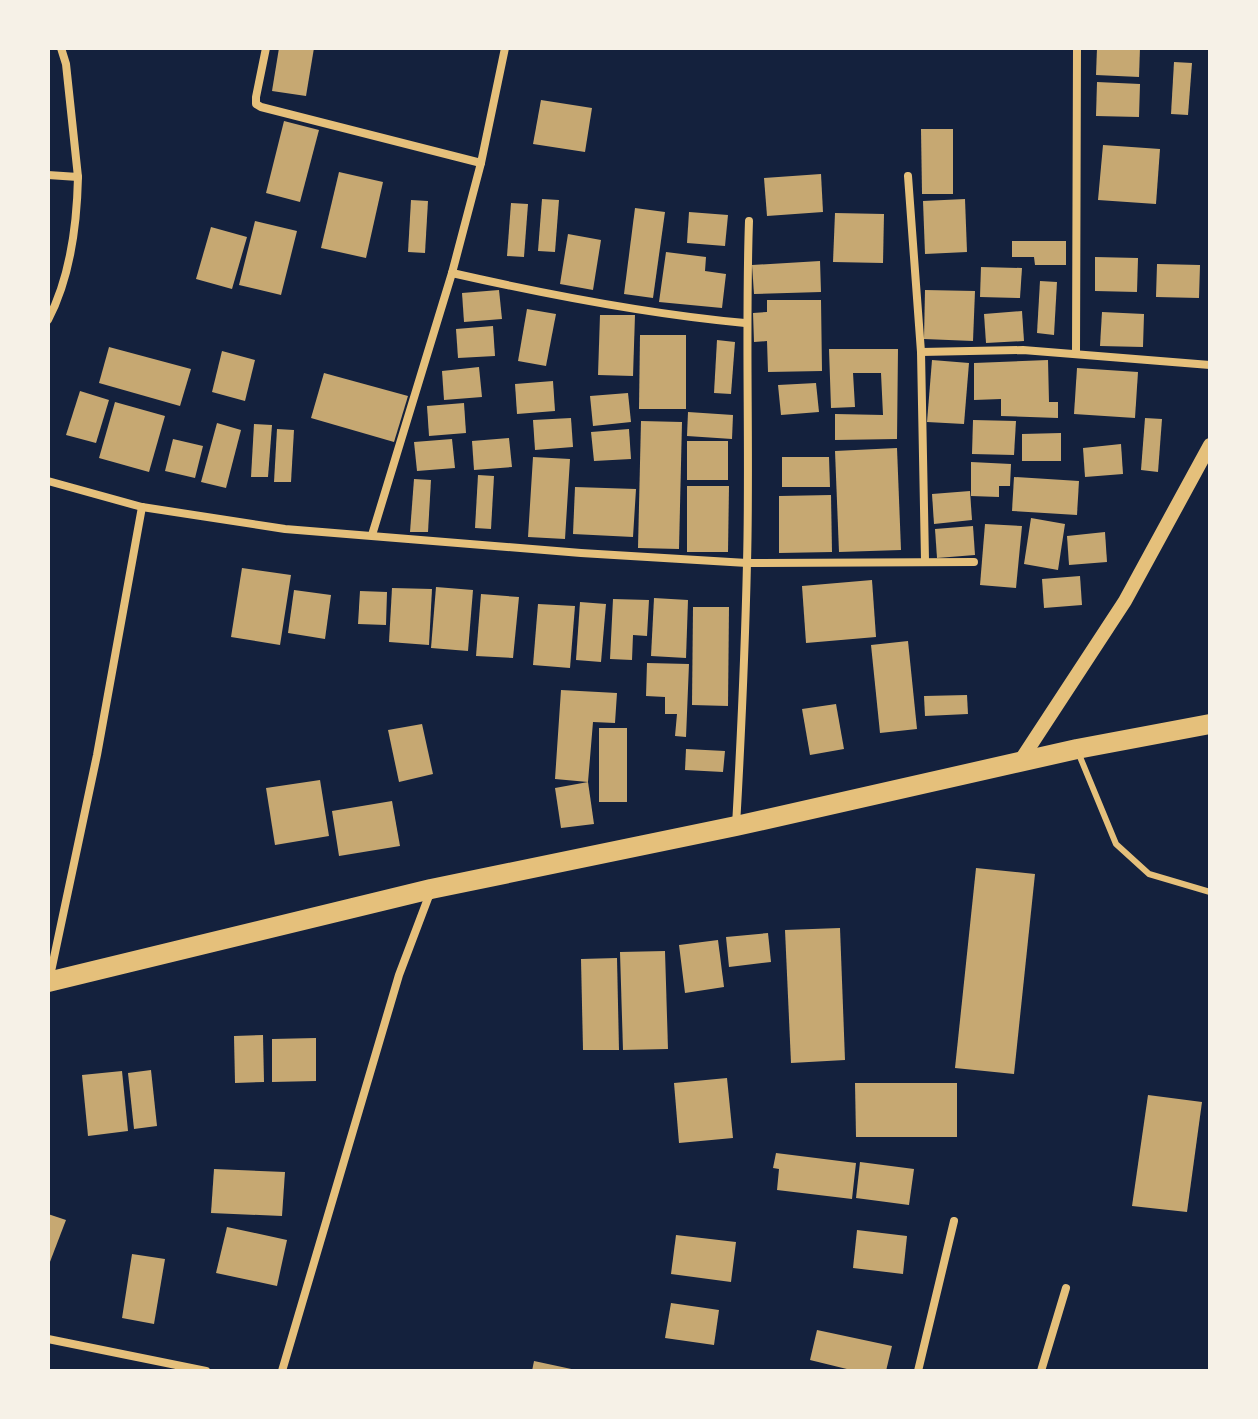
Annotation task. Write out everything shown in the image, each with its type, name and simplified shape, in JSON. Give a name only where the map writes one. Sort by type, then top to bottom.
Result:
[{"type":"main road","points":[[48,982],[431,889],[736,826],[1077,749],[1210,724]]},
{"type":"street","points":[[48,320],[59,298],[78,207],[78,177],[66,64],[61,48]]},
{"type":"street","points":[[266,48],[256,97],[256,104],[261,107],[481,163]]},
{"type":"street","points":[[372,535],[452,273],[481,163],[505,48]]},
{"type":"street","points":[[1076,353],[1077,48]]},
{"type":"street","points":[[48,175],[78,177]]},
{"type":"street","points":[[908,176],[921,352],[925,560]]},
{"type":"street","points":[[736,826],[747,563],[745,323],[749,221]]},
{"type":"street","points":[[452,273],[559,297],[678,317],[745,323]]},
{"type":"street","points":[[921,352],[1023,350],[1210,365]]},
{"type":"street","points":[[1019,763],[1125,601],[1210,445]]},
{"type":"street","points":[[48,481],[142,507],[285,529],[747,563],[974,562]]},
{"type":"street","points":[[48,982],[97,755],[142,507]]},
{"type":"street","points":[[282,1371],[399,975],[431,889]]},
{"type":"street","points":[[918,1371],[954,1221]]},
{"type":"street","points":[[1041,1371],[1066,1288]]},
{"type":"street","points":[[48,1339],[206,1371]]},
{"type":"lane","points":[[1077,749],[1116,844],[1149,874],[1210,892]]},
{"type":"building","points":[[279,48],[314,48],[306,96],[272,91]]},
{"type":"building","points":[[1097,48],[1140,48],[1139,77],[1096,75]]},
{"type":"building","points":[[1174,62],[1192,63],[1188,115],[1171,114]]},
{"type":"building","points":[[1097,82],[1140,84],[1139,117],[1096,116]]},
{"type":"building","points":[[541,100],[592,108],[585,152],[533,144]]},
{"type":"building","points":[[284,121],[319,130],[300,202],[266,193]]},
{"type":"building","points":[[921,129],[953,129],[953,194],[922,194]]},
{"type":"building","points":[[1103,145],[1160,149],[1156,204],[1098,200]]},
{"type":"building","points":[[339,172],[383,182],[366,258],[321,248]]},
{"type":"building","points":[[821,174],[823,212],[767,216],[764,178]]},
{"type":"building","points":[[542,199],[559,200],[555,252],[538,251]]},
{"type":"building","points":[[965,199],[967,252],[925,254],[923,201]]},
{"type":"building","points":[[411,200],[428,201],[425,253],[408,252]]},
{"type":"building","points":[[511,203],[528,204],[524,257],[507,256]]},
{"type":"building","points":[[635,208],[665,212],[653,298],[624,294]]},
{"type":"building","points":[[689,212],[728,215],[725,246],[687,243]]},
{"type":"building","points":[[835,213],[884,214],[883,263],[833,262]]},
{"type":"building","points":[[255,221],[297,231],[281,295],[239,285]]},
{"type":"building","points":[[211,227],[247,237],[232,289],[196,279]]},
{"type":"building","points":[[568,234],[601,240],[593,290],[560,284]]},
{"type":"building","points":[[1012,241],[1066,241],[1066,265],[1035,265],[1034,257],[1012,257]]},
{"type":"building","points":[[666,252],[706,257],[705,271],[726,274],[722,308],[659,302]]},
{"type":"building","points":[[1095,257],[1138,258],[1137,292],[1095,291]]},
{"type":"building","points":[[820,261],[821,292],[754,294],[752,265]]},
{"type":"building","points":[[1157,264],[1200,265],[1199,298],[1156,297]]},
{"type":"building","points":[[981,267],[1022,268],[1020,298],[980,297]]},
{"type":"building","points":[[1040,281],[1057,282],[1054,335],[1037,333]]},
{"type":"building","points":[[499,290],[502,319],[464,322],[462,293]]},
{"type":"building","points":[[925,290],[975,291],[973,341],[924,339]]},
{"type":"building","points":[[767,300],[821,300],[822,371],[768,372],[767,341],[754,342],[753,313],[767,312]]},
{"type":"building","points":[[527,309],[556,314],[546,366],[518,361]]},
{"type":"building","points":[[1022,311],[1024,341],[986,343],[984,314]]},
{"type":"building","points":[[1102,312],[1144,314],[1143,347],[1100,346]]},
{"type":"building","points":[[600,315],[635,315],[633,376],[598,375]]},
{"type":"building","points":[[493,326],[495,356],[458,358],[456,329]]},
{"type":"building","points":[[640,335],[686,335],[686,409],[639,409]]},
{"type":"building","points":[[717,340],[735,342],[731,394],[714,393]]},
{"type":"building","points":[[109,347],[191,369],[180,406],[99,383]]},
{"type":"building","points":[[829,349],[898,349],[897,439],[835,440],[835,414],[883,415],[881,373],[853,373],[855,407],[831,408]]},
{"type":"building","points":[[222,351],[255,360],[245,401],[212,392]]},
{"type":"building","points":[[932,360],[969,363],[964,424],[927,422]]},
{"type":"building","points":[[1048,360],[1049,402],[1058,402],[1058,418],[1001,416],[1001,399],[974,400],[974,363]]},
{"type":"building","points":[[479,367],[482,397],[444,400],[442,371]]},
{"type":"building","points":[[1077,368],[1138,372],[1135,418],[1074,414]]},
{"type":"building","points":[[324,373],[408,396],[394,442],[311,418]]},
{"type":"building","points":[[553,381],[555,411],[517,414],[515,384]]},
{"type":"building","points":[[816,383],[819,412],[781,415],[778,385]]},
{"type":"building","points":[[80,391],[109,400],[96,443],[66,435]]},
{"type":"building","points":[[628,393],[631,422],[593,426],[590,396]]},
{"type":"building","points":[[115,402],[165,416],[149,472],[99,458]]},
{"type":"building","points":[[464,403],[466,433],[429,436],[427,406]]},
{"type":"building","points":[[688,412],[733,415],[732,439],[687,436]]},
{"type":"building","points":[[571,418],[573,447],[535,450],[533,420]]},
{"type":"building","points":[[1145,418],[1162,419],[1158,472],[1141,470]]},
{"type":"building","points":[[973,420],[1016,421],[1014,455],[972,454]]},
{"type":"building","points":[[641,421],[682,422],[679,549],[638,548]]},
{"type":"building","points":[[217,423],[241,430],[226,488],[201,482]]},
{"type":"building","points":[[254,424],[272,425],[268,477],[251,477]]},
{"type":"building","points":[[277,429],[294,430],[291,482],[274,482]]},
{"type":"building","points":[[629,429],[631,459],[594,461],[591,432]]},
{"type":"building","points":[[1061,433],[1061,461],[1022,461],[1022,434]]},
{"type":"building","points":[[509,438],[512,467],[474,470],[472,441]]},
{"type":"building","points":[[173,439],[203,446],[195,478],[165,471]]},
{"type":"building","points":[[452,439],[455,468],[417,471],[414,442]]},
{"type":"building","points":[[687,441],[728,441],[728,480],[687,480]]},
{"type":"building","points":[[1121,444],[1123,474],[1085,477],[1083,448]]},
{"type":"building","points":[[897,448],[901,550],[839,552],[835,451]]},
{"type":"building","points":[[533,457],[570,459],[565,539],[528,537]]},
{"type":"building","points":[[782,457],[829,457],[830,487],[782,487]]},
{"type":"building","points":[[971,462],[1011,464],[1010,486],[999,486],[999,497],[971,496]]},
{"type":"building","points":[[478,475],[494,476],[491,529],[475,528]]},
{"type":"building","points":[[1014,477],[1079,481],[1077,515],[1012,511]]},
{"type":"building","points":[[414,479],[431,480],[428,532],[410,532]]},
{"type":"building","points":[[687,486],[729,486],[728,552],[687,552]]},
{"type":"building","points":[[575,487],[636,489],[633,537],[573,534]]},
{"type":"building","points":[[970,491],[972,520],[934,524],[932,494]]},
{"type":"building","points":[[831,495],[832,552],[779,553],[779,496]]},
{"type":"building","points":[[1031,518],[1065,524],[1058,570],[1024,564]]},
{"type":"building","points":[[985,524],[1022,526],[1016,588],[980,585]]},
{"type":"building","points":[[973,526],[975,555],[937,558],[935,529]]},
{"type":"building","points":[[1105,532],[1107,562],[1069,565],[1067,536]]},
{"type":"building","points":[[242,568],[291,575],[280,645],[231,637]]},
{"type":"building","points":[[1080,576],[1082,605],[1044,608],[1042,579]]},
{"type":"building","points":[[872,580],[876,637],[806,643],[802,586]]},
{"type":"building","points":[[436,587],[473,590],[468,651],[431,648]]},
{"type":"building","points":[[392,588],[432,589],[429,645],[389,642]]},
{"type":"building","points":[[294,590],[331,595],[325,639],[288,633]]},
{"type":"building","points":[[360,591],[387,592],[386,625],[358,624]]},
{"type":"building","points":[[481,594],[519,597],[513,658],[476,656]]},
{"type":"building","points":[[654,598],[688,600],[686,658],[651,656]]},
{"type":"building","points":[[613,599],[649,600],[647,636],[633,635],[632,660],[610,659]]},
{"type":"building","points":[[580,602],[606,604],[601,662],[576,660]]},
{"type":"building","points":[[538,604],[575,606],[570,668],[533,665]]},
{"type":"building","points":[[693,607],[729,607],[728,706],[692,705]]},
{"type":"building","points":[[908,641],[917,729],[880,733],[871,645]]},
{"type":"building","points":[[647,663],[689,664],[686,737],[675,736],[677,714],[665,714],[665,697],[646,696]]},
{"type":"building","points":[[561,690],[617,693],[615,723],[593,722],[588,782],[555,779]]},
{"type":"building","points":[[967,695],[968,714],[925,716],[924,696]]},
{"type":"building","points":[[836,704],[844,749],[810,755],[802,709]]},
{"type":"building","points":[[422,724],[433,774],[399,782],[388,730]]},
{"type":"building","points":[[599,728],[627,728],[627,802],[599,802]]},
{"type":"building","points":[[686,749],[725,751],[723,772],[685,770]]},
{"type":"building","points":[[320,780],[329,836],[275,845],[266,788]]},
{"type":"building","points":[[588,782],[594,824],[561,828],[555,788]]},
{"type":"building","points":[[392,801],[400,846],[339,856],[332,811]]},
{"type":"building","points":[[976,868],[1035,874],[1014,1074],[955,1068]]},
{"type":"building","points":[[840,928],[845,1060],[791,1063],[785,930]]},
{"type":"building","points":[[768,933],[771,962],[729,967],[726,937]]},
{"type":"building","points":[[718,940],[724,987],[685,993],[679,945]]},
{"type":"building","points":[[665,951],[668,1049],[623,1050],[620,952]]},
{"type":"building","points":[[617,958],[619,1050],[583,1050],[581,959]]},
{"type":"building","points":[[263,1035],[264,1082],[235,1083],[234,1036]]},
{"type":"building","points":[[316,1038],[316,1081],[272,1082],[272,1039]]},
{"type":"building","points":[[151,1070],[157,1126],[134,1129],[128,1073]]},
{"type":"building","points":[[122,1071],[128,1131],[88,1136],[82,1075]]},
{"type":"building","points":[[727,1078],[733,1138],[679,1143],[674,1083]]},
{"type":"building","points":[[855,1083],[957,1083],[957,1137],[856,1137]]},
{"type":"building","points":[[1148,1095],[1202,1102],[1187,1212],[1132,1206]]},
{"type":"building","points":[[776,1153],[856,1163],[852,1199],[777,1190],[779,1169],[773,1168]]},
{"type":"building","points":[[860,1162],[914,1169],[909,1205],[856,1198]]},
{"type":"building","points":[[214,1169],[285,1172],[282,1216],[211,1213]]},
{"type":"building","points":[[48,1214],[66,1220],[48,1267]]},
{"type":"building","points":[[227,1227],[287,1240],[277,1286],[216,1273]]},
{"type":"building","points":[[857,1230],[907,1236],[903,1274],[853,1268]]},
{"type":"building","points":[[676,1235],[736,1242],[731,1282],[671,1274]]},
{"type":"building","points":[[132,1254],[165,1259],[154,1324],[122,1318]]},
{"type":"building","points":[[671,1303],[719,1310],[714,1345],[665,1338]]},
{"type":"building","points":[[817,1330],[892,1346],[886,1371],[855,1371],[810,1360]]},
{"type":"building","points":[[534,1361],[576,1370],[576,1371],[532,1371]]}]
